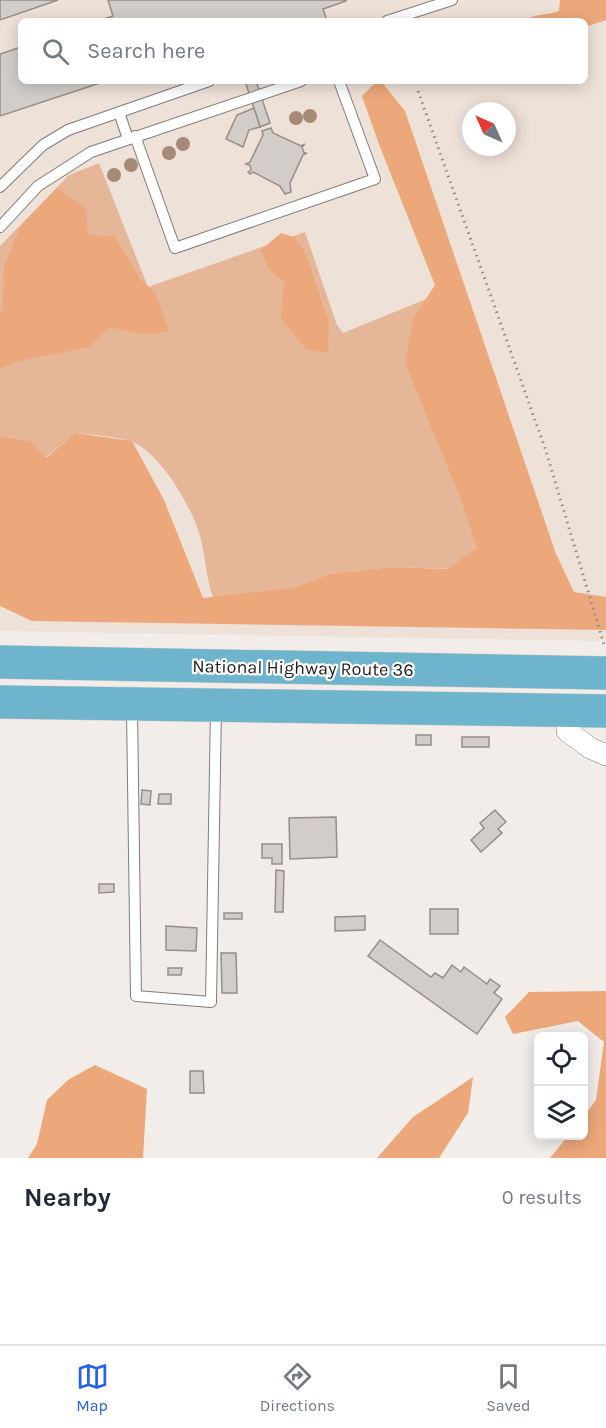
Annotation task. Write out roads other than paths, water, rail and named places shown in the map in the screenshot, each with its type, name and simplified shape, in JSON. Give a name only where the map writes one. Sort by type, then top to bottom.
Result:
[{"type":"highway","name":"National Highway Route 36","points":[[0,662],[606,673]]},
{"type":"highway","points":[[0,702],[606,711]]},
{"type":"street","points":[[567,711],[567,731],[590,748],[606,755]]},
{"type":"lane","points":[[396,18],[452,0]]},
{"type":"lane","points":[[0,187],[44,145],[68,130],[200,84]]},
{"type":"lane","points":[[0,227],[38,186],[91,152],[292,84]]},
{"type":"lane","points":[[119,112],[132,137],[175,248],[375,179],[340,84]]},
{"type":"lane","points":[[132,704],[136,996],[211,1002],[216,706]]}]
